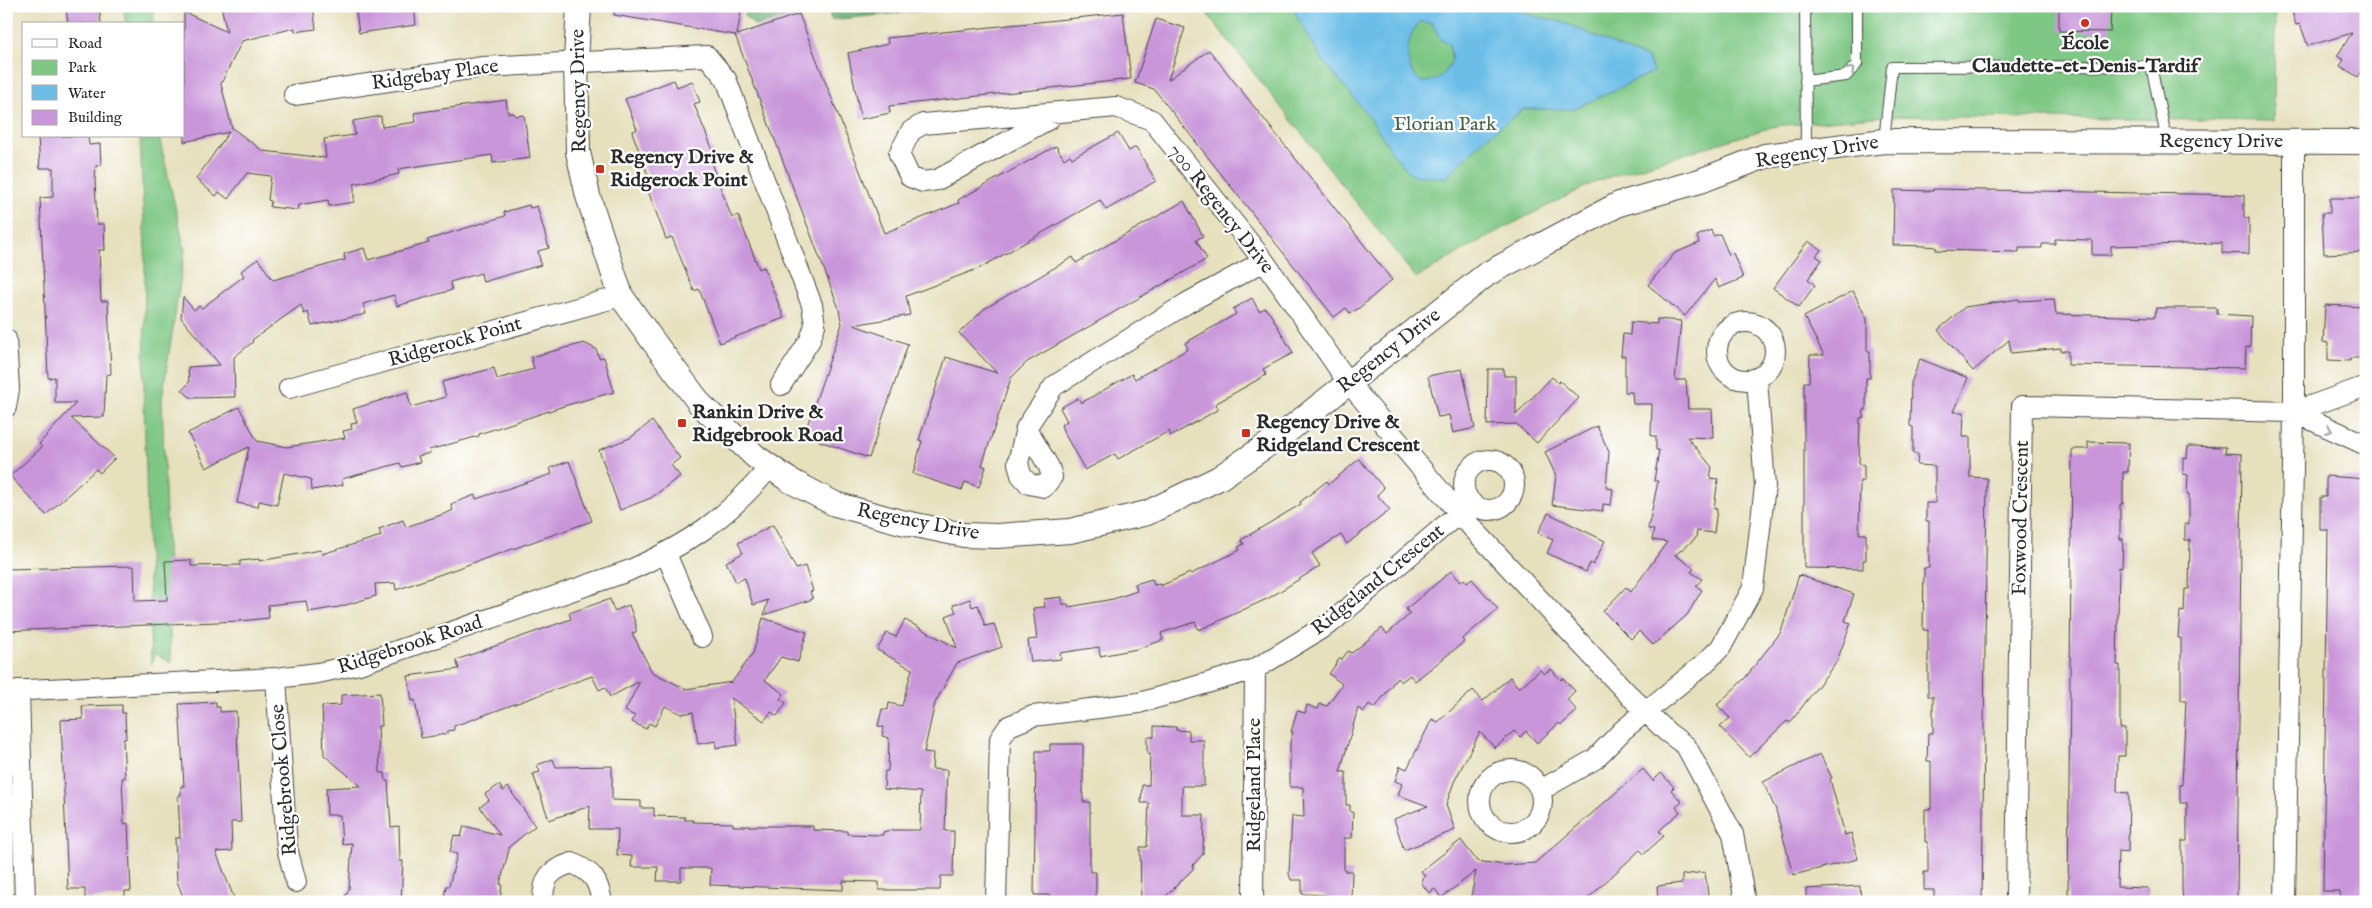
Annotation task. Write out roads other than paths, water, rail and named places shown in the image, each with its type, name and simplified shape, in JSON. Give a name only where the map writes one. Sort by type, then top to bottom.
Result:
[{"type":"street","name":"Regency Drive","points":[[579,6],[576,61],[578,152],[588,196],[621,296],[701,405],[756,457],[770,467],[789,480],[835,504],[901,522],[964,534],[998,536],[1070,532],[1147,513],[1219,478],[1286,432],[1487,274],[1619,204],[1700,181],[1766,156],[1884,141],[2366,142]]},
{"type":"street","name":"Ridgebay Place","points":[[294,96],[483,67],[707,56],[726,79],[812,306],[815,325],[810,340],[781,385]]},
{"type":"street","name":"700 Regency Drive","points":[[1052,113],[1116,107],[1152,120],[1264,261],[1348,382]]},
{"type":"street","points":[[1052,113],[1049,119],[937,180],[923,182],[910,177],[899,154],[911,131],[923,124],[1052,113]]},
{"type":"street","points":[[2284,902],[2294,412],[2294,142]]},
{"type":"street","points":[[1026,428],[1054,386],[1187,303],[1264,261]]},
{"type":"street","name":"Ridgerock Point","points":[[289,388],[621,296]]},
{"type":"street","points":[[6,339],[9,389],[6,407]]},
{"type":"street","points":[[1541,790],[1595,758],[1646,711],[1681,685],[1721,647],[1753,588],[1765,486],[1757,379]]},
{"type":"street","name":"Ridgeland Crescent","points":[[1348,382],[1465,508],[1626,693],[1686,746],[1734,834],[1745,902]]},
{"type":"street","points":[[2294,412],[2366,386]]},
{"type":"street","name":"Foxwood Crescent","points":[[2016,902],[2022,406],[2294,412]]},
{"type":"street","points":[[2294,412],[2366,445]]},
{"type":"street","name":"Ridgebrook Road","points":[[13,691],[276,678],[359,664],[628,571],[666,554],[718,521],[744,498],[770,467]]},
{"type":"street","name":"Ridgeland Crescent","points":[[996,902],[1000,740],[1009,726],[1033,716],[1139,704],[1255,669],[1332,622],[1465,508]]},
{"type":"street","points":[[666,554],[702,637]]},
{"type":"street","name":"Ridgeland Place","points":[[1253,902],[1255,669]]},
{"type":"street","name":"Ridgebrook Close","points":[[276,678],[287,848],[296,882]]},
{"type":"street","points":[[13,691],[25,902]]},
{"type":"street","points":[[543,902],[546,880],[556,868],[572,863],[589,870],[600,889],[602,902]]},
{"type":"lane","points":[[1805,6],[1806,152]]},
{"type":"lane","points":[[1806,81],[1846,76],[1857,64],[1857,6]]},
{"type":"lane","points":[[1884,141],[1892,67],[2151,66],[2167,141]]},
{"type":"water","points":[[1509,6],[1528,14],[1572,26],[1648,58],[1653,72],[1574,109],[1524,109],[1484,139],[1446,178],[1412,175],[1395,156],[1370,118],[1321,58],[1292,7]],"holes":[[[1420,22],[1432,23],[1440,39],[1449,44],[1452,61],[1440,77],[1422,82],[1414,75],[1409,64],[1410,38]]]},
{"type":"place","name":"École Claudette-et-Denis-Tardif","points":[[2085,23]]},
{"type":"place","name":"Regency Drive & Ridgerock Point","points":[[600,169]]},
{"type":"place","name":"Rankin Drive & Ridgebrook Road","points":[[682,423]]},
{"type":"place","name":"Regency Drive & Ridgeland Crescent","points":[[1246,433]]},
{"type":"park label","name":"Florian Park","points":[[1445,124]]}]
